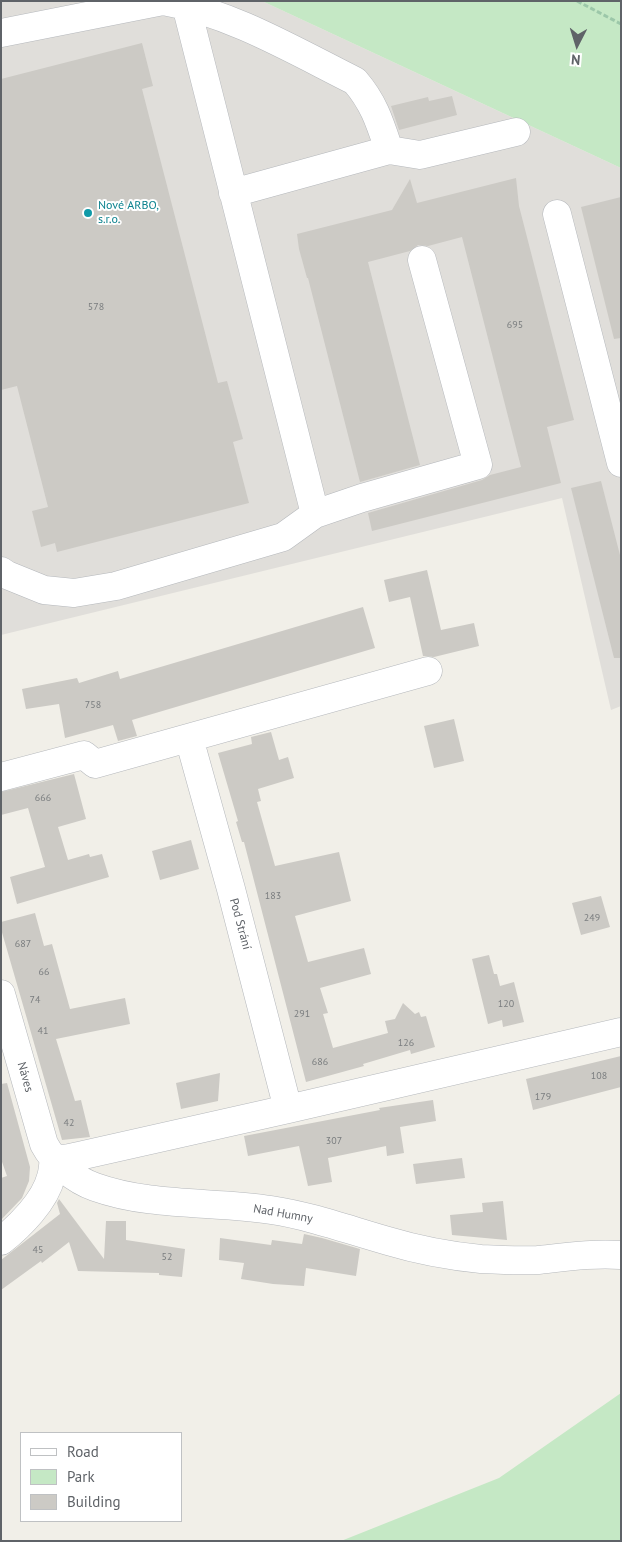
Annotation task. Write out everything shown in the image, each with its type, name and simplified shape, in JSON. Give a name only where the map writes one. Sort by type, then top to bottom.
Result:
[{"type":"street","points":[[171,3],[233,193],[316,514]]},
{"type":"street","points":[[1,33],[171,3],[238,23],[355,81],[377,112],[389,150]]},
{"type":"street","points":[[233,193],[389,150],[420,155],[516,132]]},
{"type":"street","points":[[557,214],[621,463]]},
{"type":"street","points":[[1,571],[44,590],[74,592],[116,586],[284,537],[316,514],[362,498],[478,465],[422,260]]},
{"type":"street","points":[[1,776],[84,755],[95,764],[428,672]]},
{"type":"street","name":"Pod Strání","points":[[189,738],[231,888],[288,1110]]},
{"type":"street","name":"Náves","points":[[1,994],[44,1144],[48,1153],[54,1158]]},
{"type":"street","points":[[1,1241],[19,1226],[44,1194],[51,1178],[54,1158],[65,1159],[288,1110],[621,1032]]},
{"type":"street","name":"Nad Humny","points":[[54,1158],[80,1180],[94,1187],[117,1194],[154,1200],[272,1210],[311,1218],[388,1241],[426,1250],[480,1259],[514,1260],[576,1255],[621,1255]]},
{"type":"path","points":[[577,1],[621,24]]},
{"type":"shaded area","points":[[1,1],[262,1],[621,168],[621,706],[611,710],[562,498],[1,635]]},
{"type":"green space","points":[[262,1],[621,1],[621,168]]},
{"type":"green space","points":[[621,1393],[621,1541],[341,1541],[499,1478]]},
{"type":"building","name":"Nové ARBO, s.r.o.","points":[[142,43],[153,86],[142,89],[218,383],[227,381],[243,439],[233,442],[249,503],[57,552],[55,543],[41,547],[32,511],[48,507],[17,386],[1,390],[1,79]]},
{"type":"building","points":[[452,96],[457,115],[399,130],[391,106],[428,97],[429,101]]},
{"type":"building","points":[[516,178],[519,206],[574,420],[547,427],[561,483],[372,531],[368,513],[521,467],[462,237],[428,246],[418,245],[410,251],[368,262],[420,465],[360,482],[299,249],[297,234],[392,210],[410,179],[417,203]]},
{"type":"building","points":[[621,197],[621,338],[614,339],[581,207]]},
{"type":"building","points":[[601,481],[621,559],[621,658],[614,658],[571,488]]},
{"type":"building","points":[[427,570],[441,630],[474,623],[479,646],[434,657],[423,656],[410,597],[389,602],[384,580]]},
{"type":"building","points":[[363,607],[375,648],[132,720],[137,736],[118,741],[113,725],[65,738],[59,704],[26,709],[22,689],[77,678],[79,683],[118,671],[120,679]]},
{"type":"building","points":[[454,719],[464,761],[434,768],[424,726]]},
{"type":"building","points":[[271,732],[279,760],[288,757],[294,778],[258,789],[261,801],[257,802],[275,866],[339,852],[351,901],[295,916],[308,962],[364,948],[371,974],[320,988],[328,1013],[323,1014],[333,1048],[388,1033],[385,1021],[395,1019],[403,1003],[415,1014],[419,1012],[421,1017],[426,1016],[435,1047],[411,1054],[410,1050],[363,1064],[364,1066],[306,1082],[244,842],[242,842],[236,822],[238,821],[218,753],[252,744],[251,737]]},
{"type":"building","points":[[74,774],[86,819],[58,827],[68,860],[89,854],[90,857],[102,854],[109,877],[17,904],[10,877],[45,867],[28,808],[1,815],[1,792]]},
{"type":"building","points":[[191,840],[199,869],[160,880],[152,851]]},
{"type":"building","points":[[601,896],[610,927],[581,935],[572,903]]},
{"type":"building","points":[[35,913],[44,946],[52,944],[70,1009],[125,998],[130,1024],[56,1039],[75,1101],[81,1100],[90,1137],[62,1140],[1,929],[1,922]]},
{"type":"building","points":[[489,955],[494,974],[497,974],[500,986],[514,982],[524,1022],[503,1027],[502,1020],[488,1024],[472,959]]},
{"type":"building","points":[[621,1056],[621,1087],[533,1110],[526,1079]]},
{"type":"building","points":[[220,1073],[218,1101],[181,1109],[176,1083]]},
{"type":"building","points":[[7,1083],[30,1167],[29,1181],[22,1198],[1,1220],[1,1178],[7,1176],[1,1159],[1,1084]]},
{"type":"building","points":[[433,1100],[436,1121],[400,1127],[404,1153],[387,1156],[386,1146],[328,1158],[332,1182],[308,1186],[299,1146],[248,1156],[244,1136],[380,1110],[379,1108]]},
{"type":"building","points":[[462,1158],[465,1178],[416,1184],[413,1164]]},
{"type":"building","points":[[59,1199],[104,1259],[106,1221],[126,1221],[126,1240],[185,1249],[182,1277],[159,1275],[159,1273],[78,1271],[69,1242],[42,1263],[41,1261],[1,1290],[1,1260],[60,1214],[57,1203]]},
{"type":"building","points":[[503,1201],[507,1240],[452,1235],[450,1215],[483,1212],[482,1203]]},
{"type":"building","points":[[304,1234],[360,1249],[356,1276],[306,1268],[304,1286],[273,1284],[241,1279],[244,1263],[219,1260],[220,1238],[271,1245],[272,1240],[302,1244]]},
{"type":"place","name":"Nové ARBO, s.r.o.","points":[[88,213]]}]
